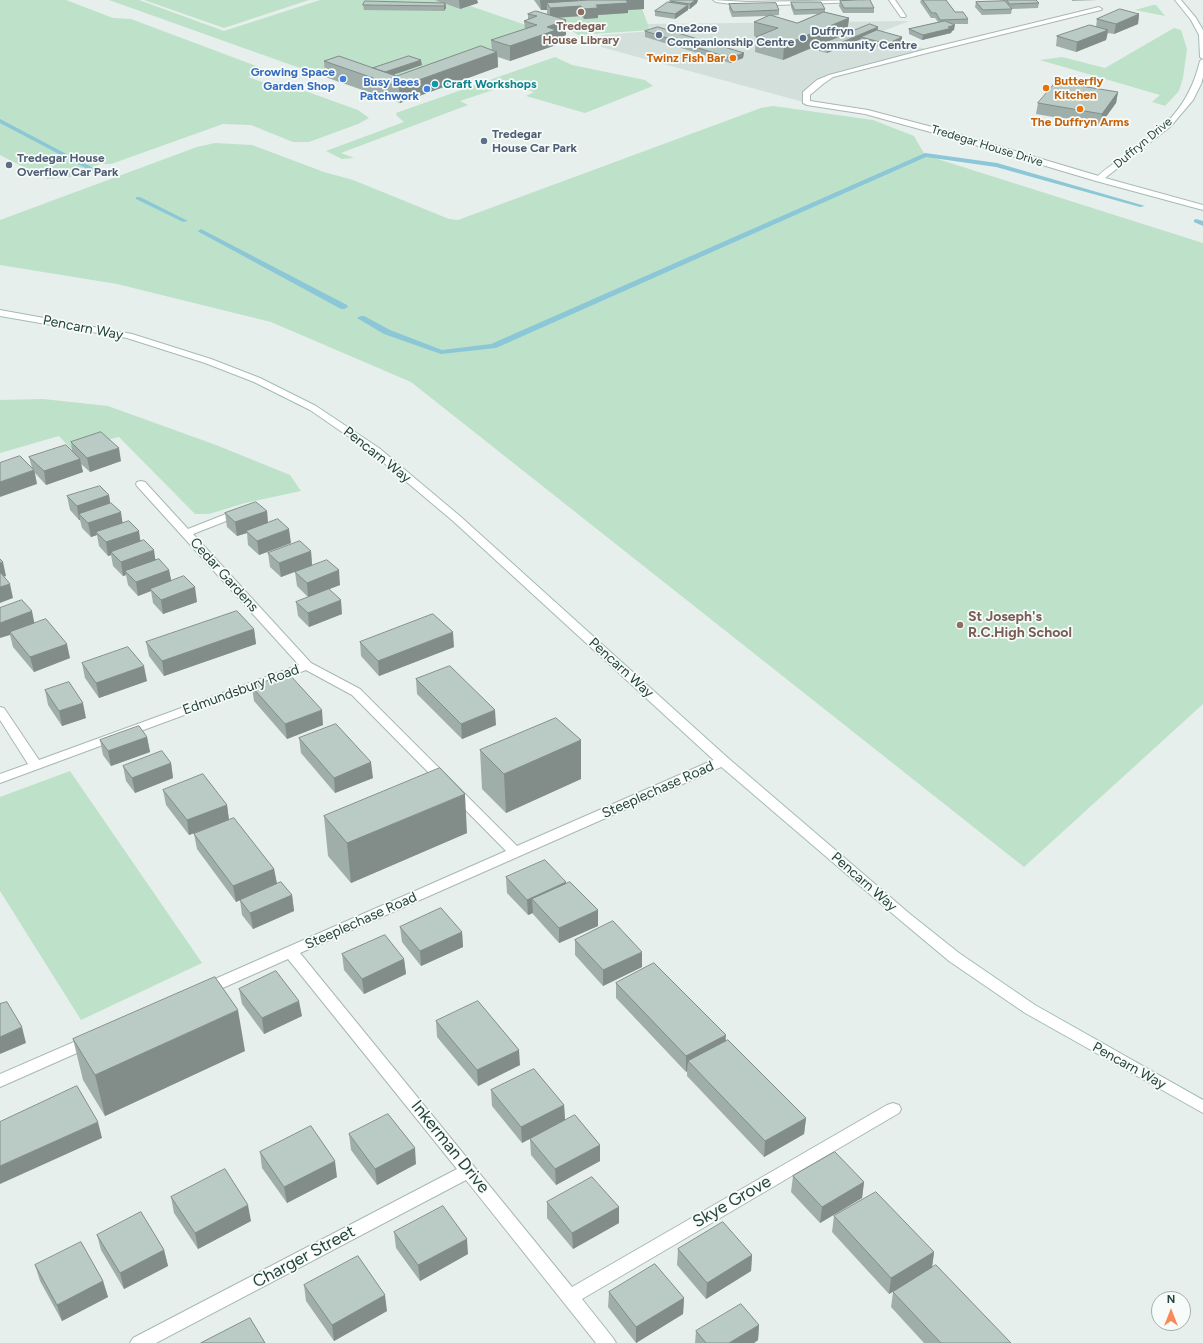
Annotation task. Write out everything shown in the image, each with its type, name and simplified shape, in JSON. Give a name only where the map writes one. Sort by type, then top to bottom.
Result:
[{"type":"street","points":[[716,0],[747,4],[860,0]]},
{"type":"street","points":[[892,0],[904,16]]},
{"type":"street","points":[[1178,0],[1194,19],[1202,35],[1203,57]]},
{"type":"street","name":"Tredegar House Drive","points":[[1099,9],[929,50],[831,76],[820,82],[806,94],[807,103],[865,112],[1203,208]]},
{"type":"street","name":"Duffryn Drive","points":[[1099,179],[1164,128],[1180,112],[1190,99],[1197,85],[1203,61]]},
{"type":"street","name":"Pencarn Way","points":[[0,313],[129,336],[208,360],[258,380],[313,408],[375,450],[457,519],[723,761],[905,917],[954,957],[1030,1009],[1203,1107]]},
{"type":"street","name":"Cedar Gardens","points":[[141,484],[307,666]]},
{"type":"street","points":[[186,533],[253,508]]},
{"type":"street","name":"Edmundsbury Road","points":[[0,779],[307,666],[356,692],[516,853]]},
{"type":"street","points":[[0,712],[36,766]]},
{"type":"street","name":"Steeplechase Road","points":[[191,996],[723,761]]},
{"type":"street","name":"Inkerman Drive","points":[[291,952],[607,1343]]},
{"type":"street","points":[[0,1081],[100,1036]]},
{"type":"street","name":"Skye Grove","points":[[570,1296],[893,1109]]},
{"type":"street","name":"Charger Street","points":[[139,1343],[469,1171]]},
{"type":"shaded area","points":[[909,21],[873,35],[929,50],[831,76],[807,94],[807,103],[601,47],[601,35],[653,31],[647,24]]},
{"type":"green space","points":[[0,0],[66,0],[113,18],[131,19],[267,70],[248,77],[265,83],[280,82],[358,110],[369,118],[358,124],[309,142],[293,142],[251,125],[223,124],[111,164],[100,164],[70,177],[47,179],[0,155]]},
{"type":"green space","points":[[109,0],[139,0],[224,31],[320,0],[435,0],[460,9],[470,6],[532,27],[537,31],[397,92],[340,72],[325,77]]},
{"type":"green space","points":[[144,0],[309,0],[224,28]]},
{"type":"green space","points":[[1156,5],[1165,16],[1135,10]]},
{"type":"green space","points":[[641,6],[650,30],[578,35],[545,13]]},
{"type":"green space","points":[[1174,28],[1181,30],[1187,49],[1183,78],[1179,91],[1165,106],[1152,102],[1160,95],[1040,60],[1062,57],[1105,68]]},
{"type":"green space","points":[[555,57],[572,65],[645,80],[653,86],[585,113],[526,96],[534,92],[511,84],[460,101],[468,105],[341,153],[354,158],[342,159],[326,151],[404,122],[397,116],[396,113]]},
{"type":"green space","name":"St Joseph's R.C.High School","points":[[773,106],[873,120],[914,136],[925,155],[1203,243],[1203,704],[1024,867],[411,382],[271,322],[117,284],[0,265],[0,220],[197,147],[215,143],[252,145],[324,172],[353,180],[449,219],[458,220],[761,108]]},
{"type":"green space","points":[[43,399],[108,406],[216,445],[290,475],[301,491],[245,503],[209,514],[195,514],[119,437],[71,449],[59,436],[0,453],[0,400]]},
{"type":"green space","points":[[70,771],[202,963],[81,1020],[0,891],[0,797]]},
{"type":"building","points":[[590,0],[626,0],[628,3],[596,5],[598,8],[583,9],[581,6],[550,8],[547,3]]},
{"type":"building","points":[[695,0],[690,4],[670,1]]},
{"type":"building","points":[[870,0],[874,8],[844,8],[840,1]]},
{"type":"building","points":[[923,0],[946,0],[955,12],[963,12],[968,19],[940,20],[936,13],[932,13]]},
{"type":"building","points":[[1007,0],[1036,0],[1039,3],[1010,4]]},
{"type":"building","points":[[365,1],[445,3],[444,6],[363,5]]},
{"type":"building","points":[[1005,1],[1012,9],[983,10],[976,2]]},
{"type":"building","points":[[668,2],[688,5],[675,14],[655,11]]},
{"type":"building","points":[[791,2],[821,2],[825,9],[795,10]]},
{"type":"building","points":[[776,3],[779,10],[733,12],[729,4]]},
{"type":"building","points":[[1120,9],[1139,14],[1116,24],[1097,19]]},
{"type":"building","points":[[536,11],[566,20],[547,27],[556,30],[510,46],[491,40],[537,25],[524,21],[537,16],[528,14]]},
{"type":"building","points":[[824,12],[849,18],[784,45],[756,37],[778,28],[754,22],[770,15],[797,23]]},
{"type":"building","points":[[945,21],[955,25],[948,27],[952,28],[923,35],[909,29]]},
{"type":"building","points":[[870,24],[878,27],[828,48],[819,45]]},
{"type":"building","points":[[1090,25],[1108,30],[1077,42],[1057,36]]},
{"type":"building","points":[[658,27],[744,53],[730,58],[645,31]]},
{"type":"building","points":[[877,30],[902,37],[887,44],[861,37]]},
{"type":"building","points":[[481,46],[497,52],[399,87],[324,61],[339,56],[396,76]]},
{"type":"building","points":[[409,56],[421,60],[385,72],[373,68]]},
{"type":"building","points":[[1056,82],[1118,92],[1102,114],[1038,103]]},
{"type":"building","points":[[101,432],[119,448],[87,458],[71,442]]},
{"type":"building","points":[[66,445],[80,459],[44,471],[29,457]]},
{"type":"building","points":[[20,456],[34,470],[0,482],[0,463]]},
{"type":"building","points":[[100,486],[109,495],[77,506],[67,496]]},
{"type":"building","points":[[256,502],[267,511],[235,522],[225,513]]},
{"type":"building","points":[[111,503],[121,512],[88,523],[79,514]]},
{"type":"building","points":[[278,519],[289,529],[257,541],[246,531]]},
{"type":"building","points":[[129,521],[139,531],[106,542],[96,532]]},
{"type":"building","points":[[144,540],[154,550],[121,562],[111,552]]},
{"type":"building","points":[[300,541],[311,551],[279,563],[268,553]]},
{"type":"building","points":[[159,559],[169,570],[136,582],[125,571]]},
{"type":"building","points":[[327,560],[339,570],[307,583],[295,572]]},
{"type":"building","points":[[1,573],[10,584],[0,587]]},
{"type":"building","points":[[184,576],[195,587],[161,600],[150,589]]},
{"type":"building","points":[[329,589],[341,600],[308,613],[296,602]]},
{"type":"building","points":[[22,600],[32,611],[0,623],[0,608]]},
{"type":"building","points":[[237,611],[254,629],[162,661],[146,642]]},
{"type":"building","points":[[433,614],[453,632],[378,661],[360,642]]},
{"type":"building","points":[[46,619],[67,644],[30,657],[10,632]]},
{"type":"building","points":[[128,647],[144,666],[96,683],[82,663]]},
{"type":"building","points":[[450,666],[495,710],[461,724],[416,679]]},
{"type":"building","points":[[288,673],[322,710],[285,724],[252,687]]},
{"type":"building","points":[[69,682],[83,703],[59,711],[45,690]]},
{"type":"building","points":[[556,718],[581,740],[504,774],[480,750]]},
{"type":"building","points":[[336,724],[371,762],[334,778],[299,738]]},
{"type":"building","points":[[139,726],[147,737],[108,751],[100,740]]},
{"type":"building","points":[[162,751],[171,763],[132,778],[123,766]]},
{"type":"building","points":[[440,768],[465,794],[347,843],[324,816]]},
{"type":"building","points":[[203,774],[227,805],[187,820],[163,790]]},
{"type":"building","points":[[234,818],[274,869],[233,886],[194,834]]},
{"type":"building","points":[[545,860],[566,882],[527,900],[506,877]]},
{"type":"building","points":[[281,882],[292,895],[250,913],[240,900]]},
{"type":"building","points":[[570,882],[598,910],[559,928],[532,899]]},
{"type":"building","points":[[441,908],[462,932],[420,951],[400,927]]},
{"type":"building","points":[[613,921],[642,952],[603,970],[575,940]]},
{"type":"building","points":[[385,935],[404,959],[362,979],[342,954]]},
{"type":"building","points":[[654,963],[726,1035],[686,1056],[616,983]]},
{"type":"building","points":[[276,971],[299,1001],[262,1018],[239,989]]},
{"type":"building","points":[[215,977],[238,1010],[95,1075],[73,1039]]},
{"type":"building","points":[[478,1001],[519,1050],[477,1070],[436,1021]]},
{"type":"building","points":[[7,1002],[22,1027],[0,1037],[0,1004]]},
{"type":"building","points":[[728,1040],[806,1118],[765,1141],[688,1061]]},
{"type":"building","points":[[534,1069],[564,1105],[521,1127],[491,1090]]},
{"type":"building","points":[[77,1086],[98,1122],[0,1166],[0,1122]]},
{"type":"building","points":[[388,1114],[415,1148],[375,1169],[349,1134]]},
{"type":"building","points":[[575,1115],[600,1145],[555,1169],[530,1139]]},
{"type":"building","points":[[311,1126],[335,1161],[284,1187],[260,1152]]},
{"type":"building","points":[[835,1152],[864,1182],[822,1207],[793,1176]]},
{"type":"building","points":[[225,1169],[248,1205],[195,1233],[171,1197]]},
{"type":"building","points":[[592,1177],[619,1207],[572,1233],[547,1202]]},
{"type":"building","points":[[876,1192],[934,1252],[891,1278],[834,1216]]},
{"type":"building","points":[[443,1206],[467,1239],[418,1265],[394,1232]]},
{"type":"building","points":[[141,1212],[164,1250],[120,1273],[97,1235]]},
{"type":"building","points":[[723,1222],[752,1255],[707,1283],[678,1249]]},
{"type":"building","points":[[81,1242],[103,1281],[57,1305],[35,1265]]},
{"type":"building","points":[[358,1256],[385,1295],[332,1325],[304,1285]]},
{"type":"building","points":[[655,1264],[684,1298],[636,1327],[609,1292]]},
{"type":"building","points":[[936,1265],[1011,1343],[941,1343],[893,1292]]},
{"type":"building","points":[[741,1304],[759,1325],[729,1343],[706,1343],[696,1331]]},
{"type":"building","points":[[250,1318],[265,1343],[201,1343]]},
{"type":"waterway","points":[[0,121],[95,171]]},
{"type":"waterway","points":[[361,318],[387,332],[441,352],[493,346],[925,155],[997,165],[1142,206]]},
{"type":"waterway","points":[[138,198],[185,221]]},
{"type":"waterway","points":[[1196,221],[1203,224]]},
{"type":"waterway","points":[[201,231],[344,307]]},
{"type":"place","name":"Tredegar House Library","points":[[581,12]]},
{"type":"place","name":"One2one Companionship Centre","points":[[659,35]]},
{"type":"place","name":"Duffryn Community Centre","points":[[803,38]]},
{"type":"place","name":"Twinz Fish Bar","points":[[733,58]]},
{"type":"place","name":"Growing Space Garden Shop","points":[[343,79]]},
{"type":"place","name":"Craft Workshops","points":[[435,84]]},
{"type":"place","name":"Butterfly Kitchen","points":[[1046,88]]},
{"type":"place","name":"Busy Bees Patchwork","points":[[427,89]]},
{"type":"place","name":"The Duffryn Arms","points":[[1080,109]]},
{"type":"place","name":"Tredegar House Car Park","points":[[484,141]]},
{"type":"place","name":"Tredegar House Overflow Car Park","points":[[9,165]]},
{"type":"place","name":"St Joseph's R.C.High School","points":[[960,625]]}]
